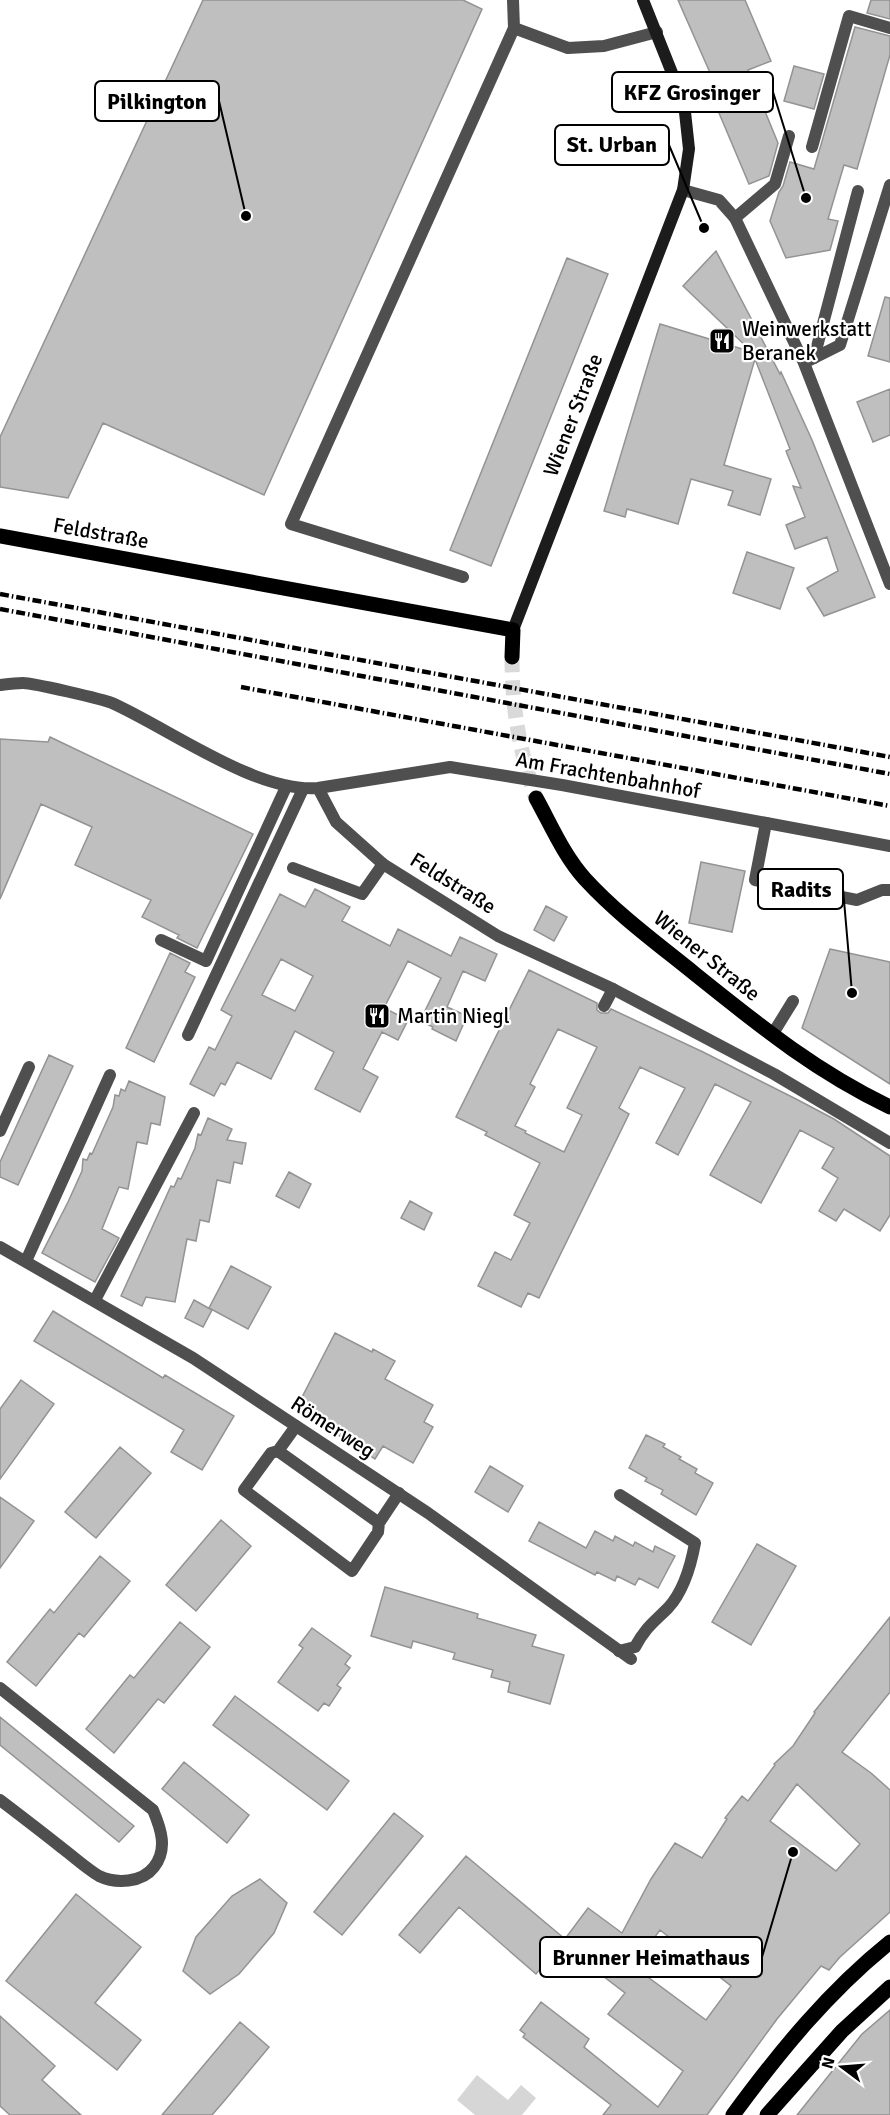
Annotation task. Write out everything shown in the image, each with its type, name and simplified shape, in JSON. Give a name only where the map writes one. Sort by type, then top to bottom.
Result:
[{"type":"main road","name":"Wiener Straße","points":[[512,657],[513,630],[683,190],[689,149],[684,103],[643,0]]},
{"type":"main road","name":"Feldstraße","points":[[0,536],[513,630]]},
{"type":"main road","name":"Wiener Straße","points":[[536,798],[563,847],[585,879],[640,930],[772,1035],[820,1070],[890,1107]]},
{"type":"main road","points":[[733,2115],[803,2024],[856,1969],[890,1941]]},
{"type":"main road","points":[[752,2090],[771,2111],[842,2031],[890,1987]]},
{"type":"street","points":[[463,577],[291,524],[514,28],[513,0]]},
{"type":"street","points":[[812,147],[849,16],[890,28]]},
{"type":"street","points":[[514,28],[567,48],[604,46],[657,32]]},
{"type":"street","points":[[735,218],[775,184],[789,136]]},
{"type":"street","points":[[809,361],[840,345],[890,185]]},
{"type":"street","points":[[683,190],[719,200],[735,218],[809,361],[890,584]]},
{"type":"street","points":[[809,361],[858,191]]},
{"type":"street","points":[[0,685],[24,683],[110,702],[240,770],[286,787],[318,788]]},
{"type":"street","name":"Am Frachtenbahnhof","points":[[318,788],[450,768],[562,785],[890,846]]},
{"type":"street","points":[[161,940],[206,961],[286,787]]},
{"type":"street","name":"Feldstraße","points":[[318,788],[336,822],[383,864],[498,936],[613,989],[774,1074],[890,1143]]},
{"type":"street","points":[[188,1035],[303,789]]},
{"type":"street","points":[[766,823],[755,880],[857,900],[882,890],[890,890]]},
{"type":"street","points":[[293,868],[362,894],[383,864]]},
{"type":"street","points":[[604,1006],[613,989]]},
{"type":"street","points":[[772,1035],[793,1001]]},
{"type":"street","points":[[0,1131],[29,1067]]},
{"type":"street","points":[[26,1261],[110,1075]]},
{"type":"street","points":[[94,1300],[194,1113]]},
{"type":"street","name":"Römerweg","points":[[0,1247],[193,1358],[399,1493],[631,1659]]},
{"type":"street","points":[[296,1426],[278,1451],[271,1453],[244,1490],[352,1571],[378,1532],[379,1523],[399,1493]]},
{"type":"street","points":[[278,1451],[379,1523]]},
{"type":"street","points":[[619,1651],[635,1647],[645,1629],[670,1606],[690,1570],[695,1543],[620,1495]]},
{"type":"street","points":[[0,1688],[66,1743],[153,1810],[161,1830],[163,1844],[156,1864],[149,1873],[122,1881],[101,1876],[0,1800]]},
{"type":"shaded area","points":[[477,2075],[508,2100],[521,2085],[536,2098],[522,2115],[475,2115],[457,2100]]},
{"type":"building","points":[[203,0],[463,0],[482,9],[264,495],[103,423],[68,498],[0,487],[0,437]]},
{"type":"building","points":[[678,0],[745,0],[771,61],[748,70],[778,143],[769,176],[749,184],[708,87],[715,84]]},
{"type":"building","points":[[871,0],[890,0],[890,19],[867,13]]},
{"type":"building","points":[[855,27],[890,36],[890,55],[857,169],[844,165],[828,219],[838,221],[830,250],[786,258],[770,221],[790,162],[814,169]]},
{"type":"building","points":[[794,66],[824,74],[814,109],[784,101]]},
{"type":"building","points":[[716,251],[780,374],[781,372],[812,440],[875,597],[824,616],[807,588],[838,571],[827,537],[795,549],[786,525],[805,517],[793,486],[801,488],[786,451],[790,449],[755,359],[724,465],[771,479],[760,515],[728,505],[733,491],[691,479],[678,524],[627,509],[625,517],[604,511],[660,324],[752,352],[683,286]]},
{"type":"building","points":[[567,258],[608,274],[491,566],[450,550]]},
{"type":"building","points":[[885,297],[890,298],[890,362],[868,356]]},
{"type":"building","points":[[890,389],[890,435],[873,442],[857,402]]},
{"type":"building","points":[[747,552],[794,568],[780,609],[733,593]]},
{"type":"building","points":[[50,737],[253,834],[197,948],[177,938],[179,935],[142,917],[151,900],[75,865],[92,827],[41,804],[0,899],[0,739],[48,742]]},
{"type":"building","points":[[701,862],[745,871],[732,932],[689,923]]},
{"type":"building","points":[[315,889],[350,907],[342,921],[390,946],[398,929],[451,956],[460,937],[497,954],[485,981],[463,971],[447,1007],[467,1016],[456,1041],[420,1021],[441,978],[408,961],[384,1008],[408,1020],[398,1040],[382,1032],[363,1069],[378,1077],[360,1112],[315,1089],[334,1052],[295,1031],[271,1079],[237,1062],[225,1085],[221,1083],[214,1096],[190,1084],[209,1047],[215,1050],[232,1016],[221,1010],[280,894],[305,907]],"holes":[[[281,959],[313,976],[295,1011],[262,995]]]},
{"type":"building","points":[[546,906],[567,917],[554,941],[534,930]]},
{"type":"building","points":[[830,949],[890,962],[890,1084],[802,1028]]},
{"type":"building","points":[[170,953],[190,963],[185,972],[195,977],[154,1062],[126,1048]]},
{"type":"building","points":[[529,970],[597,1003],[597,1010],[601,1013],[608,1013],[611,1009],[796,1099],[834,1119],[890,1156],[890,1215],[880,1231],[844,1209],[836,1221],[819,1211],[838,1178],[822,1168],[834,1148],[800,1130],[761,1203],[710,1175],[751,1102],[715,1084],[678,1155],[656,1143],[685,1088],[640,1067],[619,1108],[629,1114],[539,1298],[528,1293],[521,1307],[478,1286],[495,1252],[511,1260],[530,1223],[514,1215],[540,1163],[485,1135],[487,1132],[456,1117]],"holes":[[[558,1029],[597,1047],[567,1108],[582,1115],[564,1152],[515,1126],[535,1087],[530,1084]]]},
{"type":"building","points":[[49,1055],[73,1066],[18,1185],[0,1177],[0,1162]]},
{"type":"building","points":[[129,1081],[165,1097],[160,1125],[151,1123],[147,1144],[137,1142],[128,1189],[119,1187],[102,1229],[119,1238],[95,1282],[42,1253],[82,1171],[83,1159],[87,1160],[90,1153],[92,1154],[113,1107],[115,1095],[119,1096],[121,1089],[125,1091]]},
{"type":"building","points":[[208,1118],[232,1129],[227,1140],[246,1143],[242,1164],[234,1162],[230,1183],[217,1180],[209,1222],[200,1220],[196,1241],[187,1239],[175,1302],[146,1297],[142,1306],[121,1296],[171,1186],[174,1187],[178,1178],[181,1179],[195,1148],[198,1134],[201,1135]]},
{"type":"building","points":[[289,1172],[311,1184],[299,1208],[276,1196]]},
{"type":"building","points":[[410,1201],[432,1213],[424,1230],[401,1218]]},
{"type":"building","points":[[231,1266],[271,1287],[248,1329],[209,1308]]},
{"type":"building","points":[[194,1300],[212,1310],[203,1327],[185,1318]]},
{"type":"building","points":[[53,1311],[163,1378],[165,1375],[234,1416],[202,1470],[171,1452],[184,1430],[34,1341]]},
{"type":"building","points":[[335,1333],[395,1361],[385,1379],[433,1405],[424,1422],[433,1427],[413,1463],[383,1446],[375,1459],[335,1433],[337,1428],[297,1407]]},
{"type":"building","points":[[21,1380],[54,1404],[0,1479],[0,1409]]},
{"type":"building","points":[[646,1435],[665,1444],[663,1447],[697,1469],[695,1473],[713,1483],[696,1515],[661,1494],[663,1490],[645,1481],[647,1478],[629,1468]]},
{"type":"building","points":[[120,1447],[151,1473],[96,1538],[65,1512]]},
{"type":"building","points":[[490,1466],[523,1486],[508,1512],[475,1492]]},
{"type":"building","points":[[0,1497],[34,1521],[0,1568]]},
{"type":"building","points":[[221,1520],[251,1546],[196,1611],[166,1585]]},
{"type":"building","points":[[539,1522],[586,1548],[595,1531],[613,1541],[615,1536],[633,1546],[635,1542],[653,1552],[655,1546],[675,1556],[658,1588],[639,1578],[635,1585],[617,1576],[615,1581],[597,1572],[595,1575],[529,1541]]},
{"type":"building","points":[[757,1544],[796,1566],[751,1645],[712,1622]]},
{"type":"building","points":[[100,1556],[130,1581],[84,1637],[79,1633],[36,1686],[7,1662],[50,1609],[54,1613]]},
{"type":"building","points":[[385,1587],[478,1614],[477,1618],[536,1635],[532,1646],[564,1655],[550,1704],[508,1692],[510,1682],[491,1677],[493,1670],[453,1659],[455,1653],[413,1641],[411,1648],[371,1636]]},
{"type":"building","points":[[890,1617],[890,1692],[842,1752],[890,1790],[890,1912],[840,1957],[829,1970],[821,1966],[777,2019],[707,2115],[603,2115],[611,2105],[523,2037],[525,2034],[520,2030],[541,2002],[589,2039],[584,2047],[658,2107],[683,2071],[608,2014],[625,1993],[561,1944],[536,1974],[459,1907],[420,1953],[399,1935],[466,1856],[565,1939],[588,1908],[622,1933],[651,1879],[675,1843],[702,1858],[727,1819],[725,1818],[742,1796],[748,1801],[774,1764],[793,1746],[814,1712]],"holes":[[[797,1784],[860,1844],[836,1871],[770,1821]],[[660,1930],[731,1986],[706,2020],[633,1966]]]},
{"type":"building","points":[[180,1622],[210,1647],[164,1703],[158,1699],[114,1753],[86,1729],[130,1675],[134,1678]]},
{"type":"building","points":[[312,1628],[351,1656],[345,1664],[350,1668],[337,1685],[341,1688],[329,1706],[324,1703],[318,1711],[278,1682],[303,1648],[299,1645]]},
{"type":"building","points":[[235,1696],[349,1781],[327,1810],[213,1725]]},
{"type":"building","points":[[0,1717],[134,1826],[119,1842],[0,1745]]},
{"type":"building","points":[[184,1762],[249,1815],[227,1843],[162,1789]]},
{"type":"building","points":[[394,1813],[423,1836],[342,1935],[314,1912]]},
{"type":"building","points":[[260,1879],[287,1903],[274,1933],[239,1974],[210,1994],[183,1971],[196,1937],[232,1896]]},
{"type":"building","points":[[76,1894],[141,1947],[95,2003],[141,2040],[117,2070],[6,1981]]},
{"type":"building","points":[[890,2010],[890,2115],[797,2115],[862,2034]]},
{"type":"building","points":[[0,2016],[55,2066],[42,2080],[81,2115],[10,2115],[0,2106]]},
{"type":"building","points":[[240,2022],[269,2047],[225,2100],[212,2115],[162,2115]]},
{"type":"tunnel","points":[[512,657],[513,694],[518,729],[525,763],[536,798]]},
{"type":"railway","points":[[0,594],[890,757]]},
{"type":"railway","points":[[0,609],[890,774]]},
{"type":"railway","points":[[241,687],[890,806]]},
{"type":"place","name":"KFZ Grosinger","points":[[806,198]]},
{"type":"place","name":"Pilkington","points":[[246,216]]},
{"type":"place","name":"St. Urban","points":[[704,228]]},
{"type":"place","name":"Weinwerkstatt Beranek","points":[[722,341]]},
{"type":"place","name":"Radits","points":[[852,993]]},
{"type":"place","name":"Martin Niegl","points":[[377,1016]]},
{"type":"place","name":"Brunner Heimathaus","points":[[793,1852]]}]
